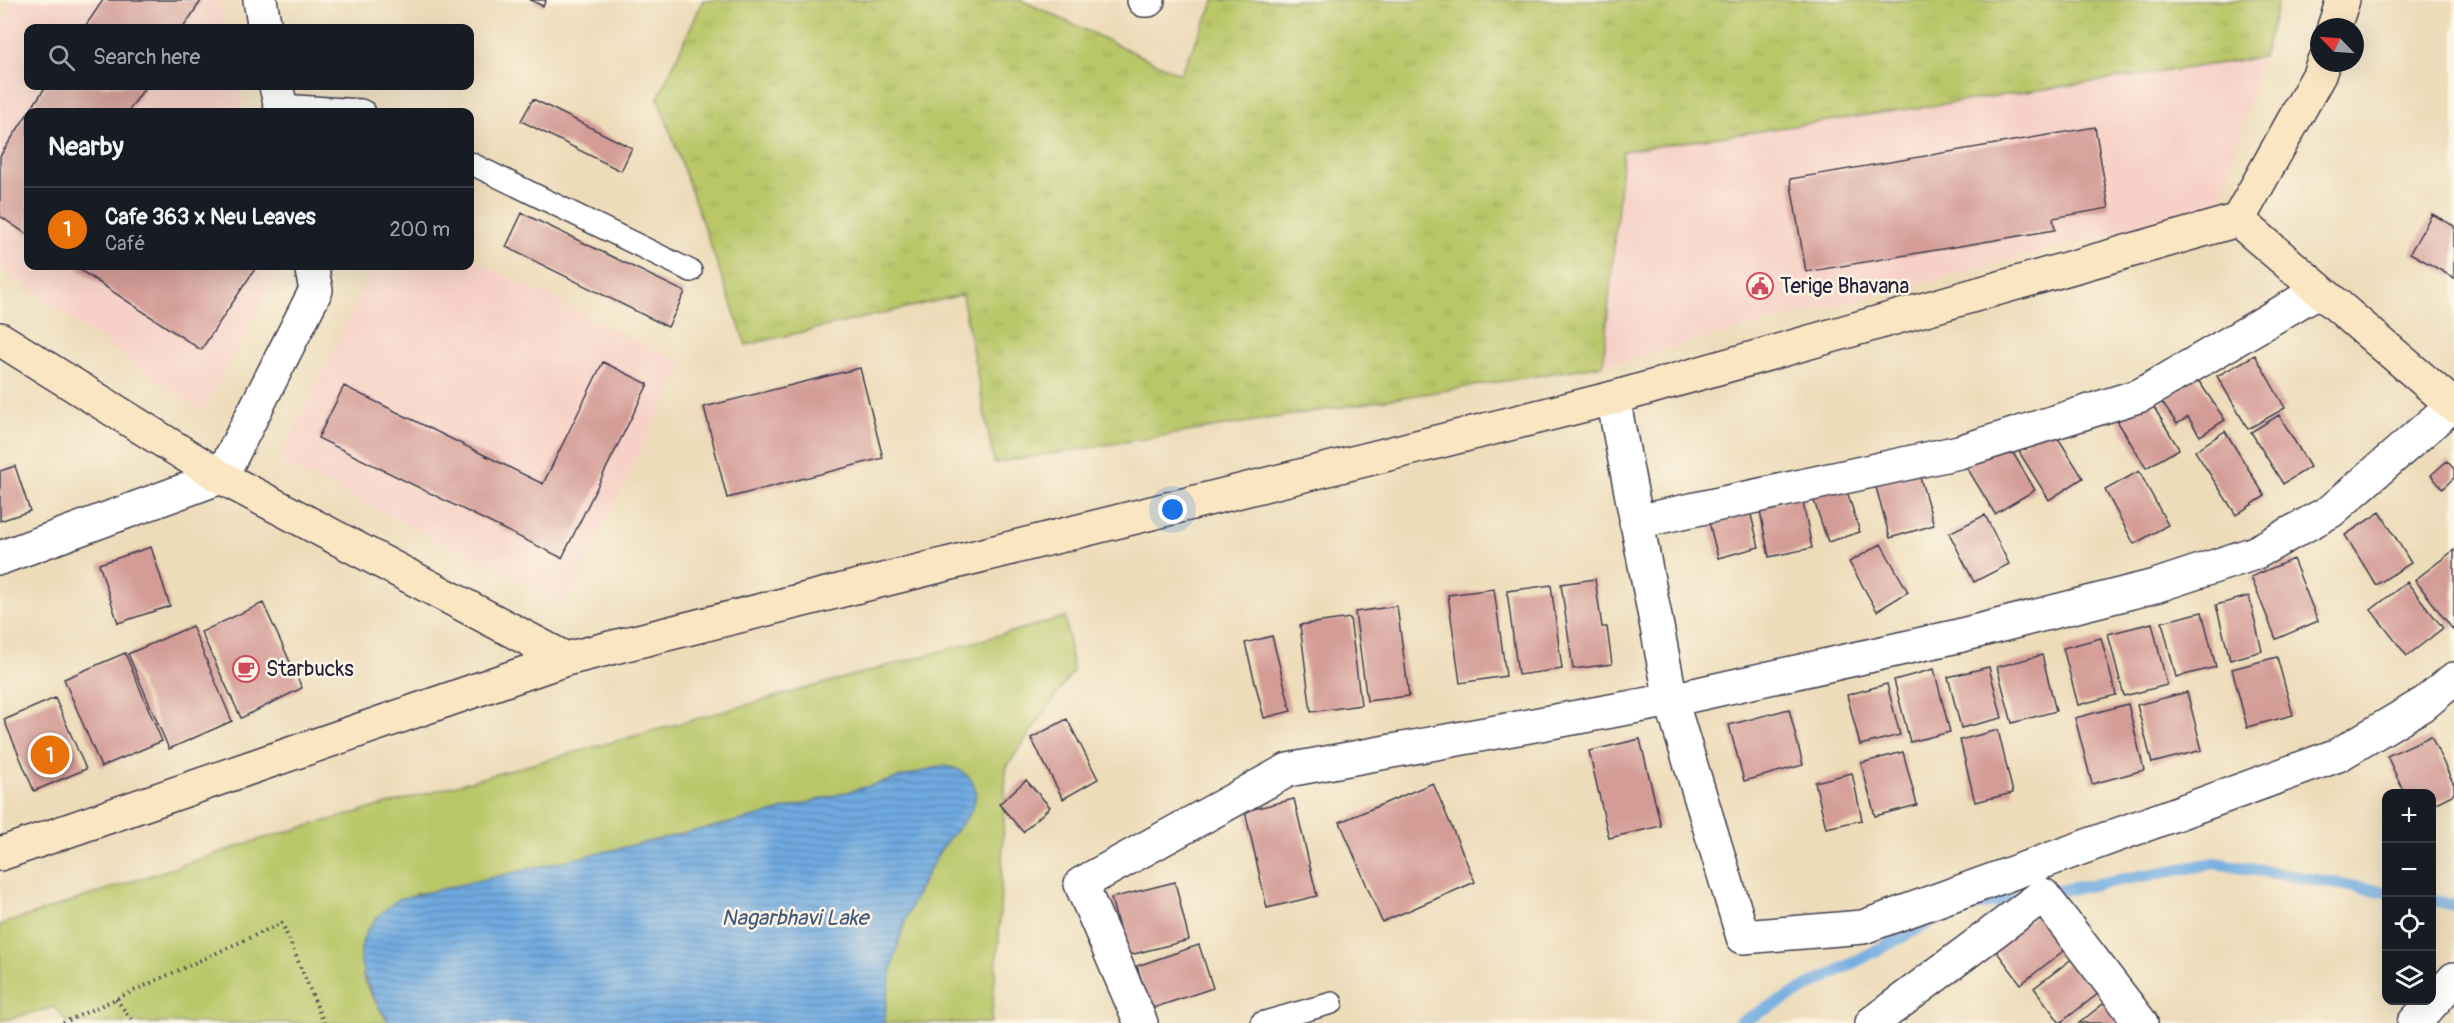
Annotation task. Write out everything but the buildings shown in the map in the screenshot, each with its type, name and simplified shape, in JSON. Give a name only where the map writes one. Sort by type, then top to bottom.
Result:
[{"type":"street","points":[[260,0],[265,24]]},
{"type":"street","points":[[2337,18],[2343,0]]},
{"type":"street","points":[[0,854],[566,659],[1613,398],[2238,220],[2320,72]]},
{"type":"street","points":[[1141,1023],[1081,884],[1288,770],[1671,700],[1958,636],[2155,586],[2255,553],[2331,511],[2454,405],[2318,291],[2238,220]]},
{"type":"street","points":[[0,558],[220,477],[316,290],[312,270]]},
{"type":"street","points":[[1636,522],[1959,452],[2141,395],[2318,291]]},
{"type":"street","points":[[0,339],[220,477],[566,659]]},
{"type":"street","points":[[1613,398],[1671,700],[1743,937],[1863,927],[2338,755],[2425,703],[2454,679]]},
{"type":"street","points":[[1886,1019],[2043,895],[2141,1023]]},
{"type":"street","points":[[2414,1023],[2454,979]]},
{"type":"lane","points":[[279,101],[334,108]]},
{"type":"lane","points":[[474,165],[691,271]]},
{"type":"lane","points":[[1261,1023],[1332,1003]]},
{"type":"path","points":[[63,1023],[282,923],[324,1023]]},
{"type":"path","points":[[116,999],[134,1023]]},
{"type":"shaded area","points":[[16,0],[218,0],[224,24],[24,24],[24,90],[240,90],[245,108],[24,108],[24,270],[281,270],[202,412],[0,268],[0,23]]},
{"type":"shaded area","name":"Terige Bhavana","points":[[2263,57],[2218,206],[1603,365],[1622,151]]},
{"type":"shaded area","points":[[474,260],[684,364],[565,604],[278,461],[373,270],[474,270]]},
{"type":"green space","points":[[703,0],[1021,0],[1180,74],[1215,0],[2279,0],[2263,57],[1623,151],[1603,365],[994,463],[962,295],[746,345],[658,98]]},
{"type":"green space","points":[[1065,617],[1073,671],[1006,768],[999,936],[991,1023],[884,1023],[891,968],[907,915],[930,867],[975,789],[962,772],[942,766],[760,816],[435,892],[416,893],[362,975],[389,1023],[68,1023],[54,1007],[0,1021],[0,925],[261,839]]},
{"type":"water","name":"Nagarbhavi Lake","points":[[942,766],[956,769],[971,780],[976,793],[975,800],[967,817],[939,853],[913,902],[893,961],[884,1023],[389,1023],[363,973],[362,942],[369,928],[381,914],[399,899],[760,816]]},
{"type":"waterway","points":[[2047,893],[2215,863],[2382,891]]},
{"type":"waterway","points":[[1739,1023],[1955,909],[2024,897]]},
{"type":"waterway","points":[[2436,901],[2454,905]]},
{"type":"place","name":"Terige Bhavana","points":[[1760,286]]},
{"type":"place","name":"Starbucks","points":[[246,669]]},
{"type":"place","name":"Cafe 363 x Neu Leaves","points":[[50,755]]}]
